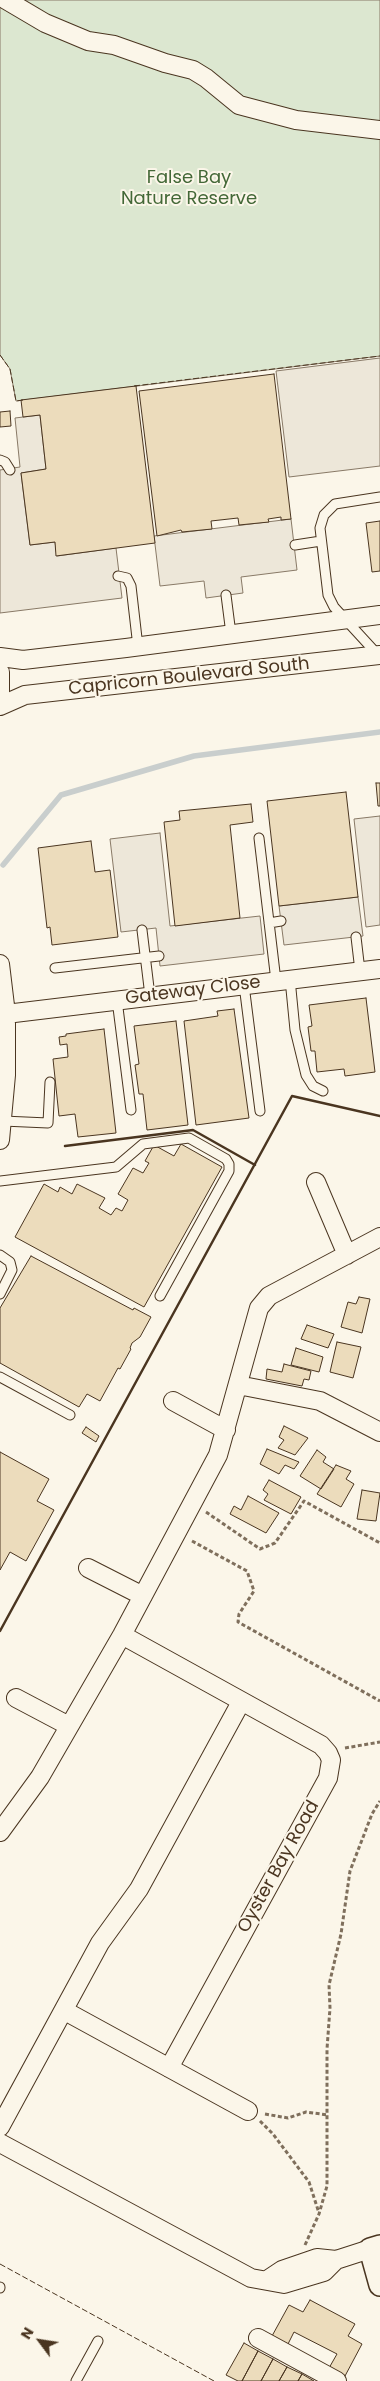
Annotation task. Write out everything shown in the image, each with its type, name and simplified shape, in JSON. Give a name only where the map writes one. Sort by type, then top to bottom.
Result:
[{"type":"street","points":[[6,0],[45,23],[88,41],[114,45],[165,63],[192,70],[206,78],[239,105],[296,120],[380,130]]},
{"type":"street","name":"Capricorn Boulevard South","points":[[0,657],[23,660],[380,615]]},
{"type":"street","name":"Capricorn Boulevard South","points":[[0,706],[25,695],[379,655]]},
{"type":"street","points":[[0,672],[0,695]]},
{"type":"street","name":"Gateway Close","points":[[6,1014],[380,969]]},
{"type":"street","points":[[0,1140],[6,1075],[6,1014],[1,975]]},
{"type":"street","points":[[316,1182],[347,1255]]},
{"type":"street","points":[[0,1832],[40,1777],[122,1636],[218,1455],[254,1320],[259,1308],[269,1296],[380,1237]]},
{"type":"street","points":[[238,1385],[309,1397],[380,1432]]},
{"type":"street","points":[[173,1401],[226,1430]]},
{"type":"street","points":[[88,1568],[143,1596]]},
{"type":"street","points":[[122,1636],[321,1745],[328,1753]]},
{"type":"street","points":[[16,1698],[69,1726]]},
{"type":"street","points":[[0,2127],[100,1943],[139,1889],[241,1702]]},
{"type":"street","name":"Oyster Bay Road","points":[[170,2068],[328,1778],[331,1769],[328,1753]]},
{"type":"street","points":[[64,2011],[248,2111]]},
{"type":"street","points":[[0,2143],[250,2278],[284,2284],[324,2272],[336,2260]]},
{"type":"street","points":[[267,2280],[282,2270],[317,2258],[336,2260],[375,2247],[380,2285]]},
{"type":"street","points":[[258,2338],[337,2381]]},
{"type":"lane","points":[[0,460],[5,462],[10,470]]},
{"type":"lane","points":[[379,655],[345,619],[328,595],[320,528],[324,515],[335,504],[344,501],[380,497]]},
{"type":"lane","points":[[295,545],[321,541]]},
{"type":"lane","points":[[118,576],[127,578],[131,586],[138,647]]},
{"type":"lane","points":[[226,596],[231,634]]},
{"type":"lane","points":[[259,838],[269,923],[267,944],[283,980],[306,1075],[313,1086],[323,1091]]},
{"type":"lane","points":[[269,923],[281,921]]},
{"type":"lane","points":[[142,930],[150,996]]},
{"type":"lane","points":[[356,937],[360,971]]},
{"type":"lane","points":[[55,968],[159,956]]},
{"type":"lane","points":[[244,985],[260,1111]]},
{"type":"lane","points":[[117,1000],[131,1110]]},
{"type":"lane","points":[[3,1121],[48,1123],[50,1082]]},
{"type":"lane","points":[[0,1181],[116,1167],[143,1144],[189,1138],[226,1159],[230,1164],[229,1171],[160,1296]]},
{"type":"lane","points":[[0,1255],[10,1262],[12,1270],[0,1294]]},
{"type":"lane","points":[[0,1377],[70,1416]]},
{"type":"lane","points":[[76,2381],[98,2341]]},
{"type":"path","points":[[193,1503],[260,1549],[275,1543],[304,1501],[380,1543]]},
{"type":"path","points":[[176,1533],[247,1571],[254,1591],[239,1614],[238,1622],[380,1701]]},
{"type":"path","points":[[328,1753],[348,1747],[380,1742]]},
{"type":"path","points":[[303,2263],[306,2239],[319,2214],[327,2186],[329,1985],[341,1934],[350,1871],[372,1814],[380,1801]]},
{"type":"path","points":[[248,2111],[288,2118],[306,2112],[328,2115]]},
{"type":"path","points":[[248,2111],[273,2134],[309,2182],[319,2214]]},
{"type":"green space","name":"False Bay Nature Reserve","points":[[0,0],[380,0],[380,356],[16,401],[10,369],[0,355]]},
{"type":"shaded area","points":[[380,358],[380,466],[289,477],[276,371]]},
{"type":"shaded area","points":[[40,415],[46,469],[21,473],[30,545],[55,542],[57,556],[116,548],[122,598],[0,613],[0,470],[20,467],[15,418]]},
{"type":"shaded area","points":[[291,519],[297,570],[241,577],[243,593],[206,598],[204,581],[160,586],[154,536]]},
{"type":"shaded area","points":[[380,816],[380,925],[366,927],[354,819]]},
{"type":"shaded area","points":[[160,833],[170,926],[260,916],[264,954],[160,966],[156,928],[121,932],[110,839]]},
{"type":"shaded area","points":[[358,897],[363,936],[284,945],[279,906]]},
{"type":"building","points":[[274,374],[291,519],[281,520],[281,517],[268,519],[269,522],[239,525],[238,518],[211,521],[212,529],[182,532],[181,530],[157,536],[139,391]]},
{"type":"building","points":[[136,386],[155,543],[56,556],[55,542],[30,545],[21,473],[46,469],[40,415],[23,417],[21,400]]},
{"type":"building","points":[[10,411],[11,426],[0,427],[0,412]]},
{"type":"building","points":[[380,521],[380,571],[372,572],[366,523]]},
{"type":"building","points":[[376,783],[380,783],[380,806],[378,806]]},
{"type":"building","points":[[346,792],[358,897],[279,906],[267,801]]},
{"type":"building","points":[[251,804],[253,822],[230,825],[240,918],[175,926],[164,822],[180,820],[179,811]]},
{"type":"building","points":[[91,841],[95,872],[110,870],[118,937],[52,945],[50,927],[47,928],[38,848]]},
{"type":"building","points":[[366,998],[375,1072],[345,1076],[344,1069],[317,1072],[315,1051],[311,1051],[308,1027],[312,1026],[309,1005]]},
{"type":"building","points":[[234,1009],[249,1118],[196,1125],[184,1021],[218,1016],[217,1011]]},
{"type":"building","points":[[176,1021],[188,1125],[147,1130],[143,1094],[139,1094],[135,1065],[139,1064],[134,1026]]},
{"type":"building","points":[[104,1029],[116,1133],[78,1137],[75,1114],[59,1116],[53,1059],[68,1057],[67,1044],[60,1045],[59,1037],[66,1036],[66,1034]]},
{"type":"building","points":[[181,1144],[222,1167],[144,1307],[15,1237],[44,1184],[58,1192],[60,1187],[72,1194],[77,1184],[105,1198],[99,1208],[111,1215],[116,1208],[122,1211],[128,1200],[118,1194],[133,1168],[143,1173],[149,1163],[145,1161],[154,1145],[174,1156]]},
{"type":"building","points":[[31,1256],[133,1310],[134,1308],[151,1317],[140,1337],[132,1343],[131,1349],[120,1369],[118,1368],[100,1401],[87,1394],[79,1407],[0,1363],[0,1308]]},
{"type":"building","points":[[359,1297],[370,1299],[362,1333],[341,1327],[348,1302],[356,1304]]},
{"type":"building","points":[[307,1325],[334,1334],[328,1348],[301,1339]]},
{"type":"building","points":[[337,1342],[361,1347],[353,1378],[330,1372]]},
{"type":"building","points":[[296,1348],[323,1357],[319,1372],[291,1365]]},
{"type":"building","points":[[284,1364],[311,1371],[309,1380],[304,1379],[302,1386],[266,1379],[267,1369],[282,1372]]},
{"type":"building","points":[[284,1426],[308,1438],[295,1455],[278,1448],[284,1440],[279,1437]]},
{"type":"building","points":[[86,1427],[99,1436],[96,1442],[82,1433]]},
{"type":"building","points":[[267,1449],[299,1462],[294,1469],[285,1465],[279,1474],[260,1464]]},
{"type":"building","points":[[317,1450],[326,1457],[323,1462],[334,1469],[321,1489],[300,1476]]},
{"type":"building","points":[[0,1452],[49,1479],[37,1501],[54,1510],[26,1561],[10,1552],[0,1570]]},
{"type":"building","points":[[336,1465],[351,1471],[346,1479],[354,1484],[341,1507],[317,1494]]},
{"type":"building","points":[[269,1480],[301,1497],[291,1514],[264,1500],[268,1494],[263,1490]]},
{"type":"building","points":[[362,1490],[380,1493],[376,1521],[357,1519]]},
{"type":"building","points":[[248,1496],[279,1513],[266,1533],[230,1514],[234,1506],[241,1510]]},
{"type":"building","points":[[310,2300],[355,2324],[348,2336],[362,2344],[345,2376],[329,2368],[337,2354],[294,2332],[288,2344],[272,2336],[289,2305],[303,2312]]},
{"type":"building","points":[[244,2343],[258,2351],[242,2381],[238,2381],[226,2375]]},
{"type":"building","points":[[258,2351],[273,2359],[261,2381],[242,2381]]},
{"type":"building","points":[[273,2359],[287,2367],[279,2381],[261,2381]]},
{"type":"building","points":[[287,2367],[302,2374],[298,2381],[279,2381]]},
{"type":"building","points":[[302,2374],[314,2381],[298,2381]]},
{"type":"waterway","points":[[3,865],[61,795],[194,756],[380,732]]},
{"type":"fence","points":[[0,355],[10,369],[16,401],[23,400]]},
{"type":"fence","points":[[134,386],[380,356]]},
{"type":"fence","points":[[0,2264],[214,2381]]},
{"type":"wall","points":[[0,1631],[292,1096],[380,1116]]},
{"type":"wall","points":[[65,1146],[193,1130],[255,1165]]}]
